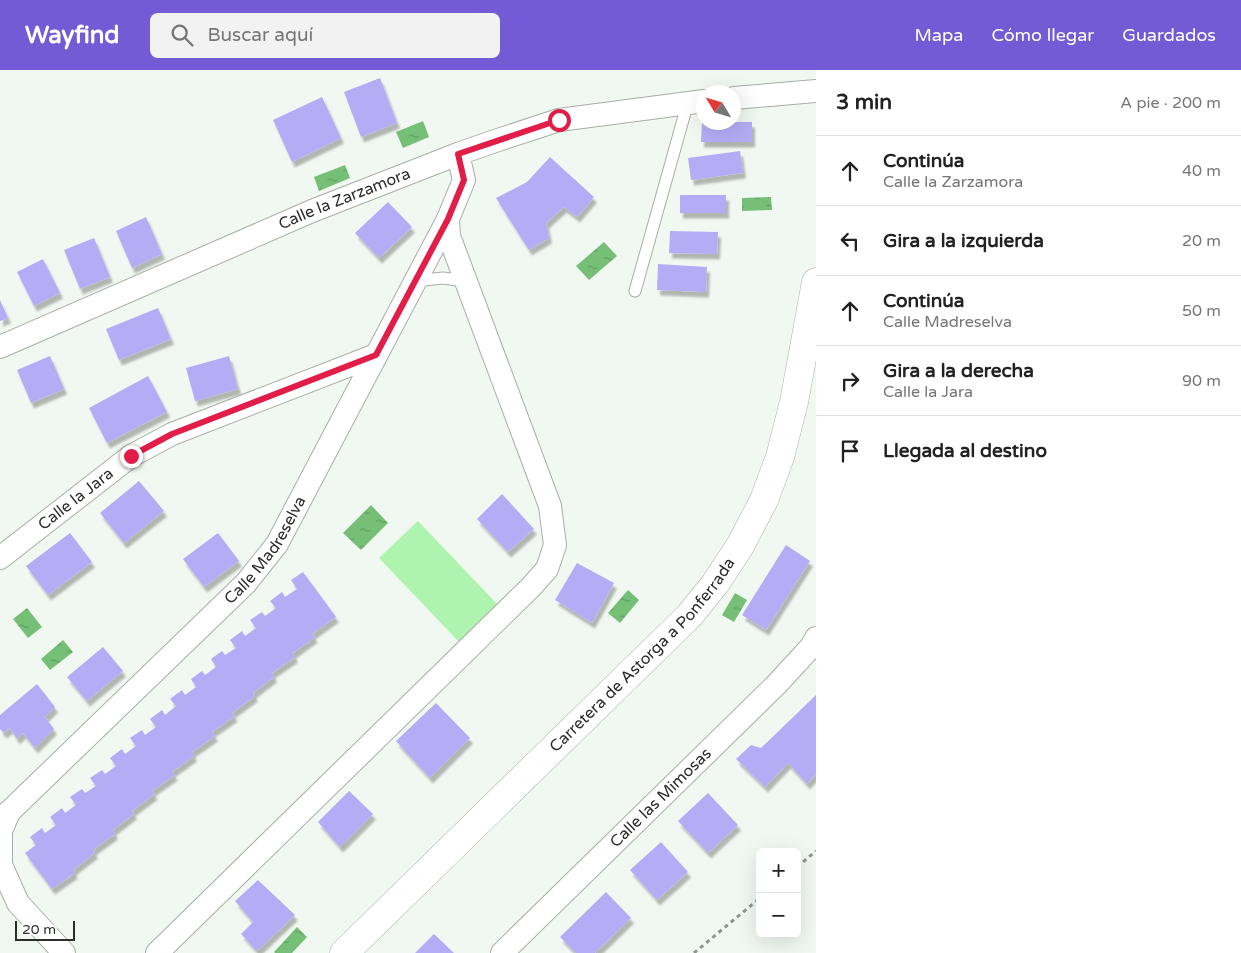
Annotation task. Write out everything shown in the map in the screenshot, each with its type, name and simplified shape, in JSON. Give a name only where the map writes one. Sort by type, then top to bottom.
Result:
[{"type":"main road","name":"Carretera de Astorga a Ponferrada","points":[[344,953],[689,616],[715,584],[740,546],[764,500],[780,457],[794,402],[816,282]]},
{"type":"street","points":[[741,97],[816,91]]},
{"type":"street","name":"Calle la Zarzamora","points":[[0,347],[312,212],[458,154],[559,120],[696,101]]},
{"type":"street","name":"Calle Madreselva","points":[[4,816],[246,583],[277,544],[448,219],[464,180],[458,154]]},
{"type":"street","points":[[157,953],[531,587],[546,568],[555,545],[550,506],[448,236],[448,219]]},
{"type":"street","name":"Calle la Jara","points":[[0,558],[131,456],[172,434],[376,355]]},
{"type":"street","name":"Calle las Mimosas","points":[[502,953],[776,685],[811,647],[816,638]]},
{"type":"street","points":[[4,816],[1,865],[9,900]]},
{"type":"street","points":[[0,884],[9,900],[64,953]]},
{"type":"lane","points":[[635,292],[696,101]]},
{"type":"lane","points":[[415,281],[443,278],[465,281]]},
{"type":"path","points":[[801,864],[816,851]]},
{"type":"path","points":[[694,953],[756,901]]},
{"type":"shaded area","points":[[418,521],[498,605],[459,642],[379,558]]},
{"type":"water","points":[[423,121],[429,137],[403,148],[396,132]]},
{"type":"water","points":[[345,165],[350,178],[319,191],[314,177]]},
{"type":"water","points":[[771,197],[772,210],[742,211],[742,198]]},
{"type":"water","points":[[604,242],[617,256],[589,280],[576,266]]},
{"type":"water","points":[[371,505],[388,523],[361,550],[343,533]]},
{"type":"water","points":[[628,590],[639,600],[620,623],[608,613]]},
{"type":"water","points":[[735,593],[747,600],[734,622],[722,615]]},
{"type":"water","points":[[27,608],[42,627],[28,638],[13,619]]},
{"type":"water","points":[[63,640],[73,652],[50,670],[41,659]]},
{"type":"water","points":[[297,927],[307,937],[292,953],[275,953],[274,952]]},
{"type":"building","points":[[380,78],[397,123],[361,137],[344,92]]},
{"type":"building","points":[[322,97],[341,138],[292,162],[273,120]]},
{"type":"building","points":[[741,122],[752,122],[752,142],[701,142],[702,130],[741,130]]},
{"type":"building","points":[[740,151],[743,173],[691,180],[688,158]]},
{"type":"building","points":[[550,157],[594,197],[577,217],[564,207],[546,223],[549,238],[529,250],[496,198],[527,182]]},
{"type":"building","points":[[680,195],[726,195],[726,213],[680,213]]},
{"type":"building","points":[[388,202],[412,227],[379,258],[355,233]]},
{"type":"building","points":[[146,217],[162,254],[132,268],[116,231]]},
{"type":"building","points":[[670,231],[718,232],[717,254],[669,253]]},
{"type":"building","points":[[94,238],[110,277],[80,289],[64,250]]},
{"type":"building","points":[[43,259],[60,293],[34,306],[17,272]]},
{"type":"building","points":[[658,264],[707,267],[706,292],[657,290]]},
{"type":"building","points":[[0,300],[8,318],[0,321]]},
{"type":"building","points":[[158,308],[171,339],[119,360],[106,329]]},
{"type":"building","points":[[50,356],[64,389],[31,403],[17,370]]},
{"type":"building","points":[[229,356],[238,389],[195,401],[186,368]]},
{"type":"building","points":[[148,376],[167,412],[107,443],[89,408]]},
{"type":"building","points":[[139,481],[164,511],[124,543],[100,513]]},
{"type":"building","points":[[502,494],[534,529],[508,552],[477,519]]},
{"type":"building","points":[[70,533],[92,562],[48,595],[26,566]]},
{"type":"building","points":[[218,533],[239,561],[204,587],[183,559]]},
{"type":"building","points":[[786,545],[810,561],[766,630],[742,615]]},
{"type":"building","points":[[577,563],[614,583],[592,623],[555,600]]},
{"type":"building","points":[[303,572],[336,617],[312,634],[315,637],[293,653],[295,657],[272,673],[274,677],[253,693],[255,696],[232,713],[235,716],[212,732],[215,736],[192,752],[194,756],[172,772],[175,775],[152,791],[155,794],[132,811],[134,814],[113,830],[115,834],[93,850],[95,853],[73,870],[75,873],[52,889],[25,853],[36,845],[30,837],[42,828],[45,833],[56,825],[50,817],[62,808],[65,813],[76,805],[70,797],[82,789],[85,793],[96,786],[90,778],[102,770],[105,774],[116,766],[110,758],[122,749],[125,754],[136,746],[130,738],[142,730],[145,735],[156,727],[150,719],[162,710],[165,715],[176,706],[170,699],[182,690],[185,695],[196,687],[191,679],[202,671],[205,675],[216,667],[211,659],[222,651],[225,655],[236,648],[230,640],[242,631],[245,636],[256,628],[250,620],[262,612],[265,616],[276,608],[270,601],[282,592],[285,597],[297,589],[291,580]]},
{"type":"building","points":[[103,647],[123,671],[87,701],[67,677]]},
{"type":"building","points":[[37,684],[55,707],[45,717],[54,729],[35,748],[23,733],[17,739],[10,728],[4,733],[0,729],[0,715]]},
{"type":"building","points":[[816,695],[816,774],[807,784],[788,763],[765,787],[736,759],[751,745],[761,748]]},
{"type":"building","points":[[436,703],[470,738],[430,778],[396,741]]},
{"type":"building","points":[[349,791],[373,814],[340,847],[318,822]]},
{"type":"building","points":[[708,793],[738,825],[708,853],[678,821]]},
{"type":"building","points":[[661,842],[688,872],[657,900],[630,870]]},
{"type":"building","points":[[258,880],[295,915],[257,951],[241,934],[253,922],[235,901]]},
{"type":"building","points":[[606,892],[631,918],[595,953],[576,953],[560,937]]},
{"type":"building","points":[[434,934],[454,953],[415,953]]},
{"type":"route","points":[[131,456],[172,434],[376,355],[448,219],[464,180],[458,154],[559,120]]}]
